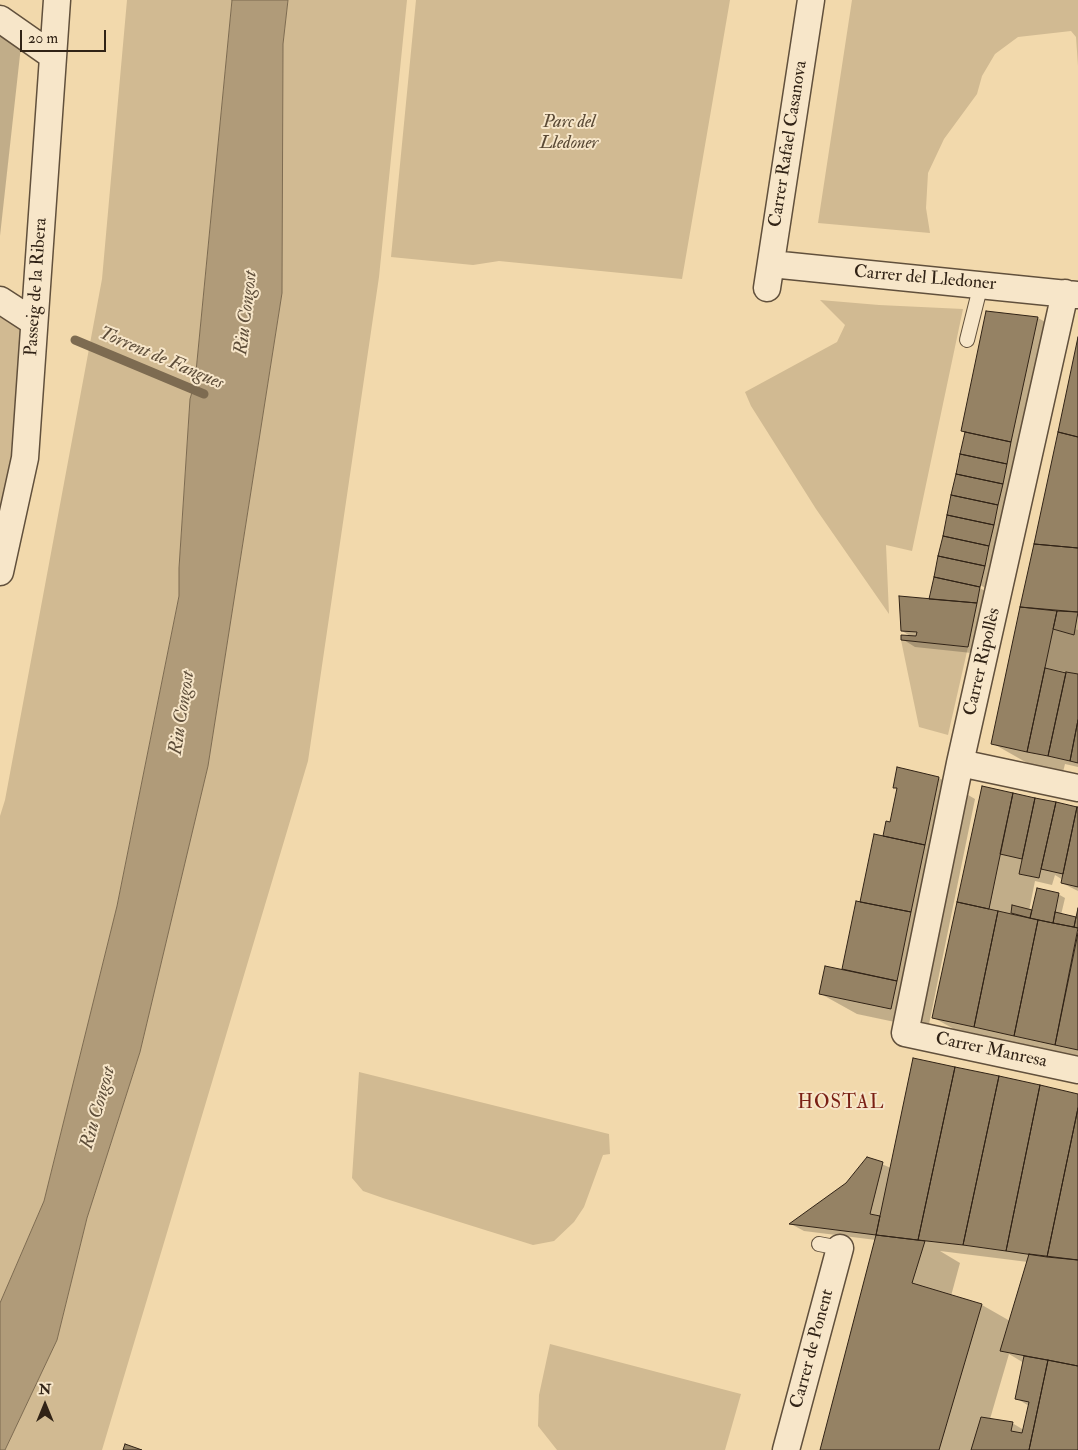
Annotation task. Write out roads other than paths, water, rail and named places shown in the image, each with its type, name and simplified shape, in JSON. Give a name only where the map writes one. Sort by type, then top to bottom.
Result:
[{"type":"street","name":"Passeig de la Ribera","points":[[0,572],[24,458],[57,0]]},
{"type":"street","name":"Carrer Rafael Casanova","points":[[769,276],[811,0]]},
{"type":"street","points":[[0,19],[53,56]]},
{"type":"street","name":"Carrer del Lledoner","points":[[769,276],[981,284],[1072,294]]},
{"type":"street","name":"Carrer Ripollès","points":[[905,1033],[960,763],[1072,294]]},
{"type":"street","points":[[0,300],[34,322]]},
{"type":"street","points":[[960,763],[1078,788]]},
{"type":"street","name":"Carrer Manresa","points":[[905,1033],[1078,1070]]},
{"type":"street","name":"Carrer de Ponent","points":[[786,1450],[829,1246]]},
{"type":"lane","points":[[967,340],[981,284]]},
{"type":"water","name":"Riu Congost","points":[[232,0],[288,0],[283,44],[282,293],[208,766],[140,1052],[87,1218],[57,1340],[5,1450],[0,1450],[0,1303],[44,1201],[117,906],[179,596],[179,568],[190,399],[195,382]]},
{"type":"waterway","name":"Torrent de Fangues","points":[[75,340],[204,394]]},
{"type":"district","name":"HOSTAL","points":[[841,1104]]},
{"type":"park label","name":"Parc del Lledoner","points":[[569,133]]}]
